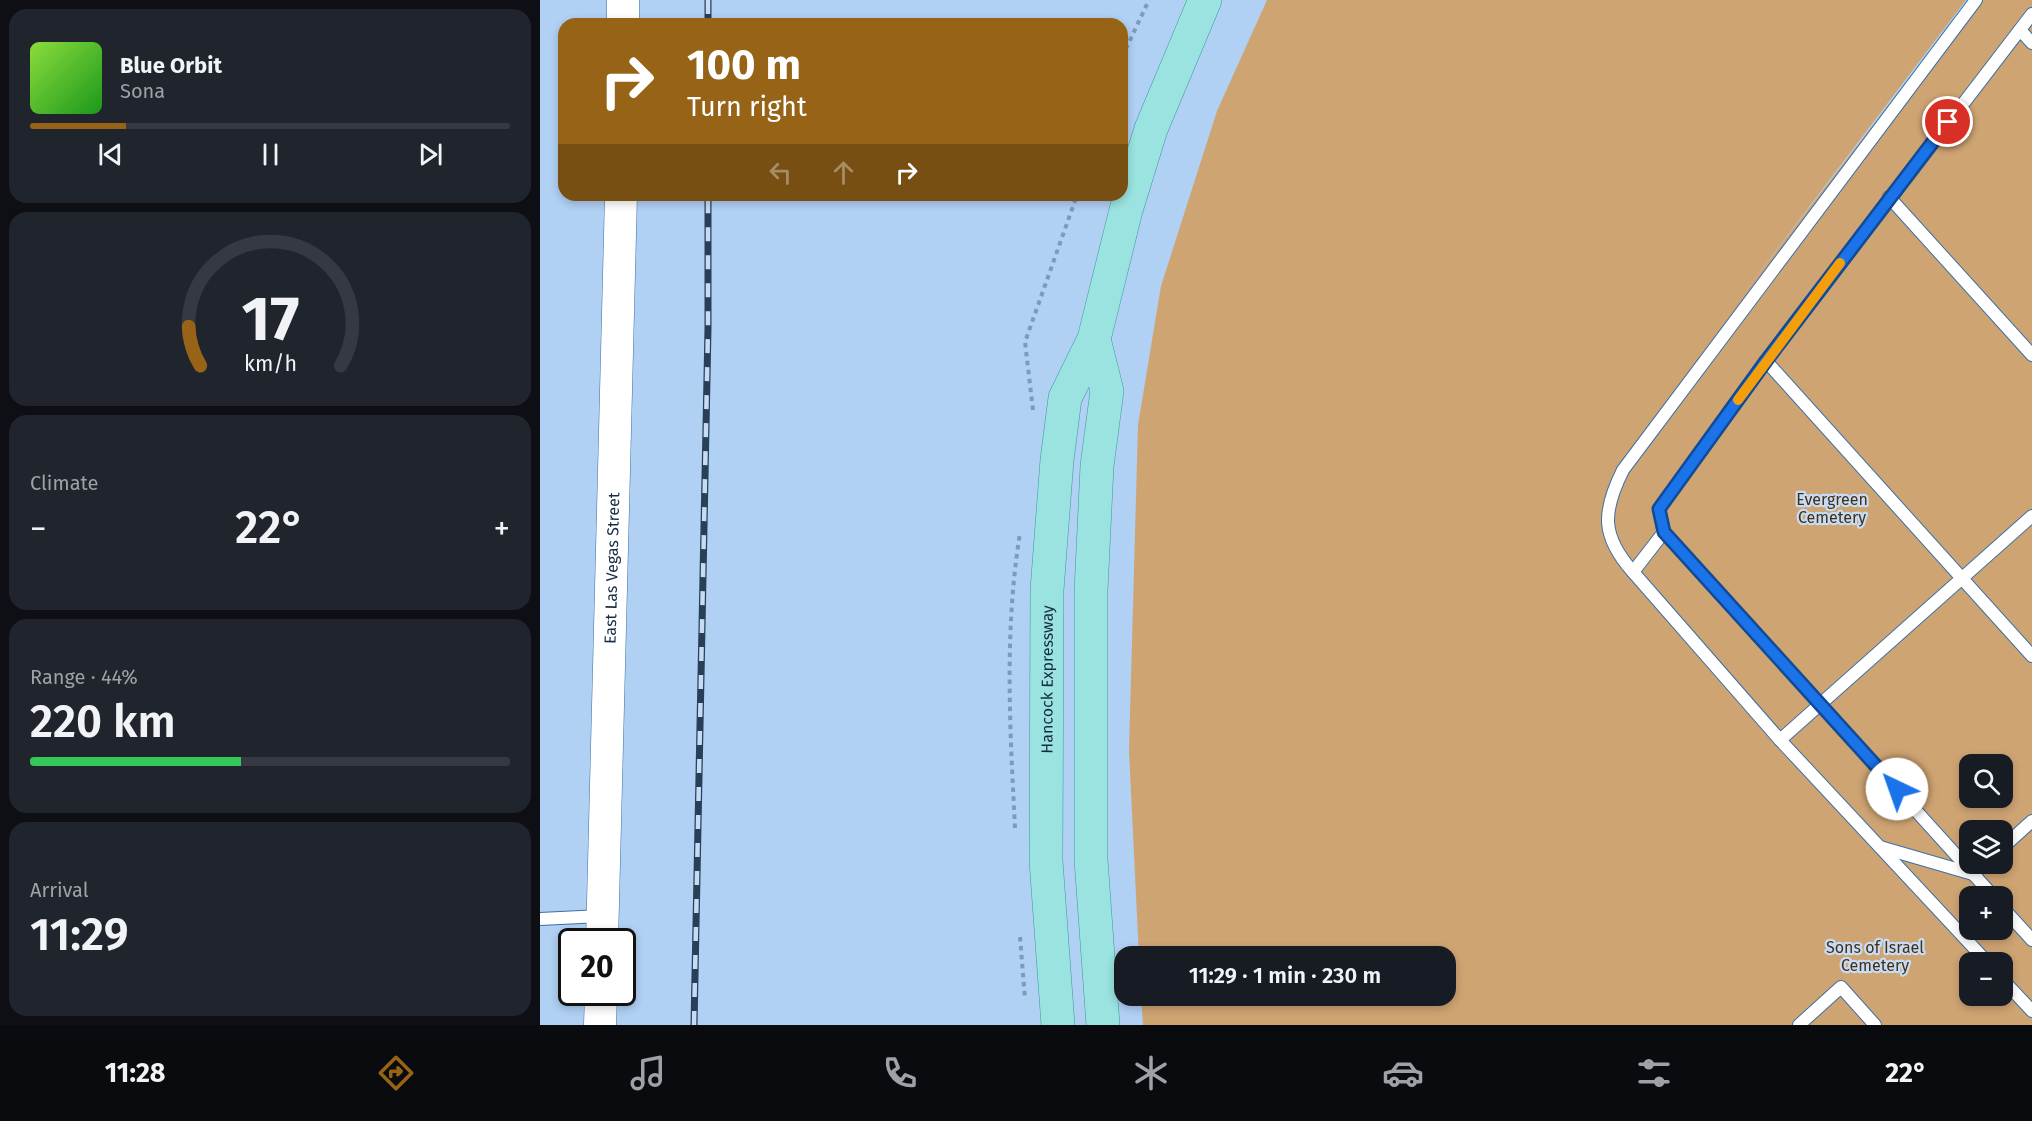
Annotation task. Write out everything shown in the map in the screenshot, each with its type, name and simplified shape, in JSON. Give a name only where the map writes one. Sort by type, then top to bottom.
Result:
[{"type":"main road","name":"Hancock Expressway","points":[[1058,1025],[1046,861],[1047,590],[1057,460],[1065,398],[1094,339],[1126,210],[1151,129],[1205,0]]},
{"type":"main road","name":"Hancock Expressway","points":[[1094,339],[1107,391],[1097,466],[1091,591],[1091,860],[1103,1025]]},
{"type":"street","points":[[623,0],[623,18]]},
{"type":"street","name":"East Las Vegas Street","points":[[602,928],[621,201]]},
{"type":"street","points":[[600,1025],[601,1006]]},
{"type":"lane","points":[[1976,0],[1623,470],[1610,496],[1606,525],[1617,555],[1780,740],[1978,952]]},
{"type":"lane","points":[[1959,858],[1664,532],[1659,509],[1889,196],[2032,14]]},
{"type":"lane","points":[[2020,30],[2032,43]]},
{"type":"lane","points":[[1889,196],[2032,355]]},
{"type":"lane","points":[[1766,361],[2032,656]]},
{"type":"lane","points":[[1780,740],[2032,516]]},
{"type":"lane","points":[[1633,572],[1664,532]]},
{"type":"lane","points":[[2013,838],[2032,821]]},
{"type":"lane","points":[[1880,847],[1959,870]]},
{"type":"lane","points":[[1973,874],[1984,886]]},
{"type":"lane","points":[[540,919],[596,928]]},
{"type":"lane","points":[[2013,919],[2032,940]]},
{"type":"lane","points":[[1799,1025],[1841,987],[1875,1025]]},
{"type":"lane","points":[[2013,991],[2032,1011]]},
{"type":"path","points":[[1128,44],[1149,0]]},
{"type":"green space","points":[[1267,0],[1966,0],[1739,299],[1969,0],[2032,0],[2032,1025],[1143,1025],[1142,1006],[1456,1006],[1456,946],[1138,946],[1129,751],[1138,425],[1161,286],[1217,111]]},
{"type":"railway","points":[[708,0],[708,18]]},
{"type":"railway","points":[[694,1025],[708,328],[708,201]]},
{"type":"slow traffic","points":[[1738,400],[1840,263]]},
{"type":"route","points":[[1897,789],[1664,532],[1659,509],[1889,196],[1948,122]]},
{"type":"park label","name":"Evergreen Cemetery","points":[[1832,508]]},
{"type":"park label","name":"Sons of Israel Cemetery","points":[[1875,956]]}]
